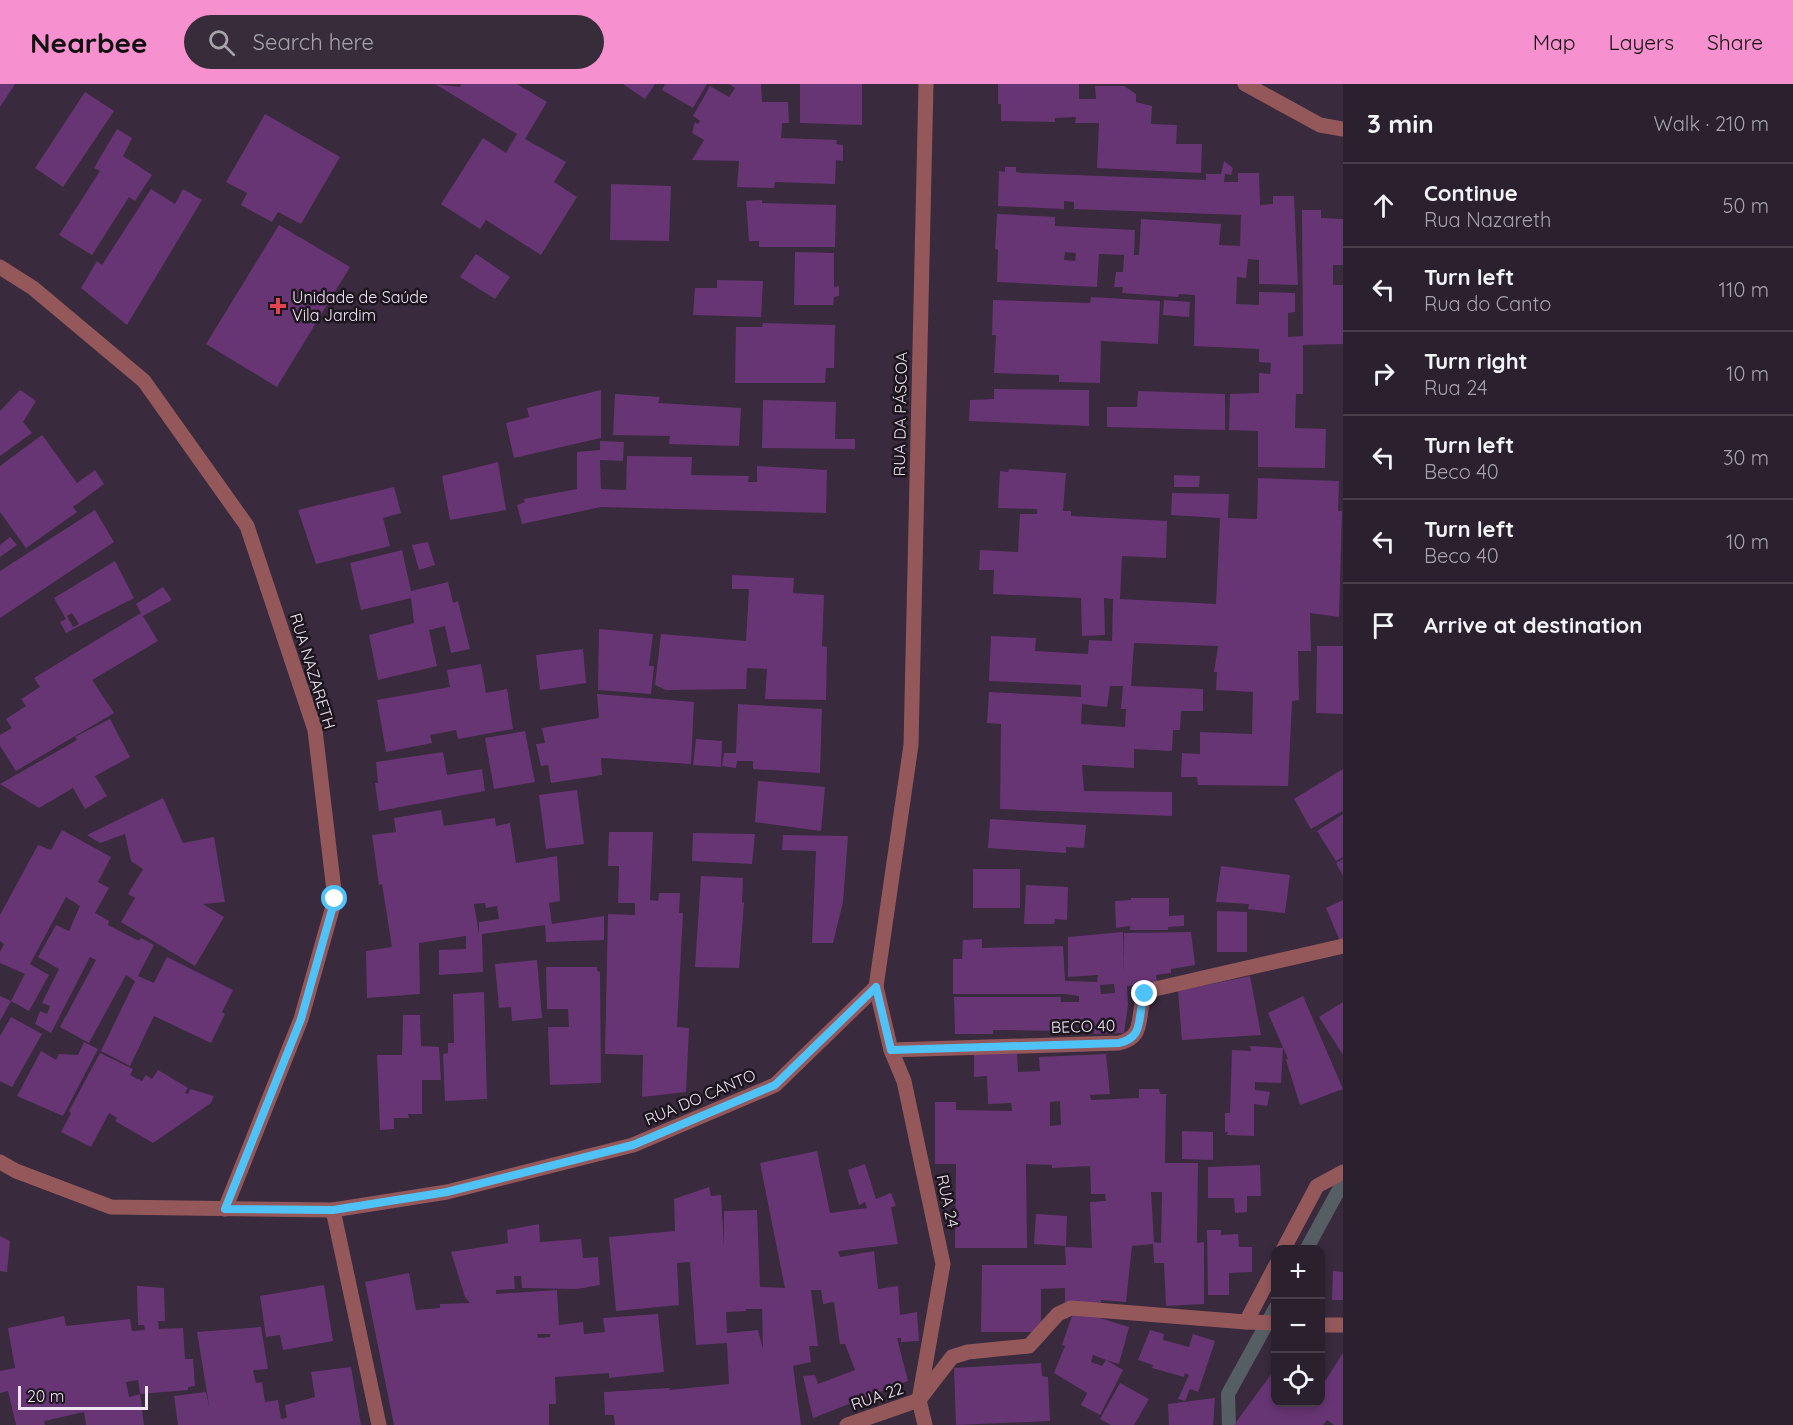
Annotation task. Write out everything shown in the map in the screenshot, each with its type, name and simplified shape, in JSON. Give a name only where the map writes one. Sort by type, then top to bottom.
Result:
[{"type":"street","name":"RUA DA PÁSCOA","points":[[876,987],[911,744],[926,84]]},
{"type":"street","points":[[1245,84],[1320,125],[1343,129]]},
{"type":"street","name":"RUA NAZARETH","points":[[0,267],[33,288],[144,381],[247,526],[315,730],[335,899],[301,1019],[225,1209]]},
{"type":"street","name":"BECO 40","points":[[891,1050],[1119,1043],[1131,1040],[1138,1032],[1140,1005],[1145,994],[1155,989],[1343,946]]},
{"type":"street","name":"RUA DO CANTO","points":[[0,1162],[16,1171],[111,1206],[333,1210],[447,1192],[633,1145],[775,1085],[876,987]]},
{"type":"street","name":"RUA 24","points":[[876,987],[891,1050],[904,1081],[943,1264],[919,1400],[925,1425]]},
{"type":"street","points":[[1286,1245],[1317,1186],[1343,1172]]},
{"type":"street","points":[[333,1210],[380,1425]]},
{"type":"street","points":[[1245,1322],[1271,1272]]},
{"type":"street","points":[[919,1400],[952,1357],[968,1352],[1029,1346],[1058,1314],[1071,1308],[1271,1323]]},
{"type":"street","points":[[1325,1325],[1343,1326]]},
{"type":"street","name":"RUA 22","points":[[847,1425],[919,1400]]},
{"type":"building","points":[[0,84],[15,84],[0,107]]},
{"type":"building","points":[[435,84],[460,87],[461,84],[517,84],[547,102],[525,139],[566,162],[554,182],[577,197],[541,255],[486,220],[480,229],[441,204],[483,138],[506,153],[517,134]]},
{"type":"building","points":[[623,84],[655,84],[645,99]]},
{"type":"building","points":[[665,84],[707,84],[693,108],[662,90]]},
{"type":"building","points":[[729,84],[761,84],[762,102],[788,102],[789,123],[782,123],[781,138],[837,140],[836,144],[843,145],[843,161],[836,160],[835,184],[775,182],[774,188],[737,187],[739,161],[692,160],[704,140],[692,133],[695,122],[698,124],[700,121],[693,116],[710,86],[729,97],[735,88]]},
{"type":"building","points":[[800,84],[862,84],[862,125],[800,123]]},
{"type":"building","points":[[998,84],[1079,84],[1079,99],[1096,99],[1095,86],[1124,86],[1136,94],[1136,102],[1152,106],[1151,124],[1177,125],[1176,144],[1202,144],[1201,173],[1097,168],[1099,123],[1075,123],[1076,117],[1055,118],[1055,122],[1001,121]]},
{"type":"building","points":[[85,92],[114,111],[63,187],[35,168]]},
{"type":"building","points":[[265,114],[340,157],[301,224],[278,212],[272,222],[241,205],[247,193],[226,182]]},
{"type":"building","points":[[117,129],[132,138],[123,156],[152,175],[135,201],[129,197],[92,255],[59,235],[100,171],[94,168]]},
{"type":"building","points":[[1224,161],[1233,168],[1231,175],[1225,174],[1224,182],[1238,182],[1238,173],[1259,173],[1260,205],[1273,204],[1273,196],[1294,196],[1298,285],[1259,284],[1259,260],[1248,259],[1246,278],[1237,277],[1236,304],[1259,305],[1259,292],[1295,293],[1295,312],[1288,313],[1288,337],[1303,336],[1302,210],[1321,210],[1321,218],[1343,219],[1343,265],[1333,265],[1333,285],[1343,285],[1343,344],[1303,345],[1303,394],[1296,394],[1295,428],[1326,429],[1325,468],[1258,467],[1258,431],[1229,430],[1230,394],[1259,393],[1259,373],[1270,374],[1271,363],[1259,362],[1259,349],[1194,346],[1195,295],[1179,294],[1178,297],[1122,293],[1123,287],[1114,287],[1116,272],[1123,272],[1124,255],[1099,254],[1097,287],[997,282],[998,250],[995,249],[997,214],[1055,217],[1055,226],[1135,230],[1134,255],[1139,255],[1141,219],[1221,224],[1219,245],[1240,246],[1241,215],[1074,209],[1074,202],[1064,201],[1064,209],[998,206],[999,171],[1005,172],[1005,167],[1016,167],[1016,172],[1021,173],[1206,180],[1206,174],[1221,174]],"holes":[[[1065,252],[1076,253],[1075,261],[1064,260]]]},
{"type":"building","points":[[611,184],[671,186],[669,241],[610,240]]},
{"type":"building","points":[[151,189],[175,204],[183,189],[202,200],[127,325],[81,288],[97,261],[102,265]]},
{"type":"building","points":[[762,200],[762,203],[836,205],[835,247],[759,247],[759,241],[749,241],[746,201]]},
{"type":"building","name":"Unidade de Saúde Vila Jardim","points":[[279,225],[350,267],[277,387],[206,344]]},
{"type":"building","points":[[795,252],[834,253],[834,287],[839,286],[839,296],[834,297],[833,305],[794,305]]},
{"type":"building","points":[[476,254],[510,277],[495,299],[460,277]]},
{"type":"building","points":[[717,280],[763,281],[761,317],[693,315],[695,288],[717,288]]},
{"type":"building","points":[[1091,297],[1160,301],[1158,344],[1101,341],[1100,383],[1059,382],[1059,375],[994,373],[996,335],[992,335],[993,300],[1090,303]]},
{"type":"building","points":[[1164,300],[1190,302],[1189,317],[1163,315]]},
{"type":"building","points":[[763,323],[835,325],[834,368],[826,368],[825,383],[735,383],[736,327],[762,327]]},
{"type":"building","points":[[994,389],[1089,390],[1089,426],[969,421],[970,400],[994,399]]},
{"type":"building","points":[[20,390],[36,401],[23,422],[32,433],[0,456],[0,411]]},
{"type":"building","points":[[601,390],[601,438],[514,458],[506,423],[529,417],[527,408]]},
{"type":"building","points":[[1138,391],[1225,394],[1225,430],[1107,427],[1107,407],[1137,407]]},
{"type":"building","points":[[615,394],[660,397],[658,403],[741,408],[739,446],[669,444],[670,436],[613,435]]},
{"type":"building","points":[[763,400],[836,402],[835,439],[855,439],[855,449],[762,448]]},
{"type":"building","points":[[42,435],[77,483],[95,470],[104,484],[73,507],[77,512],[26,548],[0,512],[0,466]]},
{"type":"building","points":[[600,441],[624,442],[623,461],[600,460],[601,489],[626,490],[627,456],[692,457],[691,475],[749,476],[748,482],[757,482],[757,466],[827,470],[826,513],[601,507],[522,524],[517,505],[525,502],[524,499],[577,489],[577,452],[600,450]]},
{"type":"building","points":[[498,462],[506,510],[450,520],[442,476]]},
{"type":"building","points":[[1009,469],[1066,473],[1063,511],[1071,511],[1071,516],[1167,521],[1166,558],[1122,556],[1120,599],[1216,604],[1220,518],[1171,515],[1172,493],[1229,494],[1228,518],[1257,519],[1258,478],[1339,481],[1338,511],[1342,511],[1339,617],[1310,613],[1311,651],[1298,651],[1299,700],[1292,701],[1288,786],[1198,785],[1197,777],[1181,777],[1182,753],[1200,754],[1200,732],[1252,734],[1253,692],[1216,690],[1217,672],[1214,672],[1218,646],[1134,643],[1131,686],[1203,689],[1203,711],[1181,711],[1180,730],[1173,730],[1172,751],[1134,749],[1134,768],[1082,765],[1084,791],[1172,792],[1172,816],[1000,809],[1001,724],[987,723],[989,692],[1081,697],[1081,685],[989,681],[991,636],[1036,638],[1035,651],[1088,654],[1089,640],[1112,641],[1113,599],[1104,598],[1105,635],[1082,636],[1081,598],[993,594],[994,570],[979,570],[980,550],[1018,552],[1020,514],[1037,514],[1037,509],[998,508],[1000,471],[1008,472]],"holes":[[[1110,686],[1123,686],[1121,709],[1126,709],[1125,727],[1081,724],[1082,704],[1107,707]]]},
{"type":"building","points":[[1174,475],[1200,476],[1199,487],[1174,487]]},
{"type":"building","points":[[394,487],[401,513],[383,518],[390,546],[316,564],[298,510]]},
{"type":"building","points":[[95,510],[114,542],[0,618],[0,571]]},
{"type":"building","points":[[10,537],[17,545],[0,557],[0,545]]},
{"type":"building","points":[[428,542],[435,565],[419,570],[412,545]]},
{"type":"building","points":[[402,550],[411,591],[448,582],[453,603],[458,601],[470,649],[451,653],[445,626],[429,630],[437,666],[378,680],[369,635],[414,623],[411,598],[361,610],[350,563]]},
{"type":"building","points":[[115,561],[134,598],[66,633],[60,622],[66,619],[54,598]],"holes":[[[72,613],[79,624],[73,627],[67,616]]]},
{"type":"building","points":[[732,575],[794,578],[793,593],[824,595],[822,646],[827,647],[826,700],[765,699],[767,669],[747,668],[746,689],[666,690],[655,685],[661,634],[746,641],[749,589],[732,589]]},
{"type":"building","points":[[163,587],[172,600],[143,616],[158,641],[92,680],[114,713],[16,771],[0,746],[0,735],[12,728],[6,719],[26,706],[21,699],[40,687],[34,678],[141,613],[136,604]]},
{"type":"building","points":[[599,629],[653,634],[649,666],[654,666],[651,694],[598,690]]},
{"type":"building","points":[[1317,646],[1343,646],[1343,714],[1316,713]]},
{"type":"building","points":[[583,649],[586,683],[540,690],[536,655]]},
{"type":"building","points":[[481,664],[486,693],[507,689],[513,729],[458,739],[456,730],[430,735],[432,743],[386,752],[377,700],[450,687],[447,670]]},
{"type":"building","points":[[597,694],[694,702],[691,764],[601,758],[602,775],[551,783],[548,765],[541,766],[536,744],[545,743],[542,728],[599,718]]},
{"type":"building","points":[[738,704],[822,709],[820,773],[753,769],[753,761],[737,761],[736,768],[722,766],[724,753],[736,753]]},
{"type":"building","points":[[110,719],[130,757],[95,776],[107,796],[85,809],[73,788],[39,808],[0,784],[77,740],[75,737]]},
{"type":"building","points":[[525,731],[535,782],[494,789],[485,738]]},
{"type":"building","points":[[696,739],[722,741],[721,767],[693,765]]},
{"type":"building","points":[[443,752],[447,775],[482,769],[485,791],[379,811],[375,783],[378,783],[376,762]]},
{"type":"building","points":[[1343,769],[1343,813],[1342,811],[1311,829],[1294,799]]},
{"type":"building","points":[[758,781],[825,787],[821,831],[755,822]]},
{"type":"building","points":[[577,790],[584,844],[546,849],[539,795]]},
{"type":"building","points":[[163,798],[183,843],[214,837],[225,902],[203,904],[224,917],[195,966],[121,922],[135,898],[128,894],[143,869],[131,861],[125,834],[100,843],[87,835]]},
{"type":"building","points":[[441,810],[444,826],[495,818],[496,826],[510,823],[516,863],[557,856],[560,901],[549,903],[552,924],[604,916],[604,940],[546,942],[545,925],[482,934],[483,972],[439,975],[439,950],[466,949],[466,936],[419,943],[420,994],[367,998],[366,951],[392,947],[382,884],[379,885],[372,835],[396,832],[394,818]],"holes":[[[485,903],[486,908],[497,906],[499,919],[479,922],[479,934],[474,904]]]},
{"type":"building","points":[[1343,814],[1343,857],[1336,861],[1317,831]]},
{"type":"building","points":[[990,819],[1086,825],[1084,848],[1066,847],[1066,853],[988,848]]},
{"type":"building","points":[[62,830],[111,857],[98,882],[109,888],[95,913],[109,921],[108,925],[139,941],[141,938],[154,945],[138,976],[154,983],[167,957],[233,990],[222,1012],[225,1014],[211,1043],[154,1016],[130,1066],[101,1051],[135,981],[126,975],[89,1043],[60,1027],[96,960],[90,957],[51,1033],[35,1024],[40,1011],[47,1014],[50,1006],[42,1003],[59,969],[38,957],[56,925],[69,931],[80,906],[66,897],[30,964],[49,975],[29,1011],[11,1001],[25,974],[0,963],[0,952],[4,944],[0,941],[0,915],[38,845],[51,850]]},
{"type":"building","points":[[609,832],[653,832],[650,900],[658,901],[659,893],[680,893],[679,913],[683,913],[677,1027],[689,1028],[686,1092],[642,1097],[643,1055],[605,1054],[608,914],[635,915],[635,903],[618,903],[619,866],[608,866]]},
{"type":"building","points":[[693,833],[755,834],[752,864],[692,861]]},
{"type":"building","points":[[783,835],[848,836],[843,902],[833,943],[812,943],[816,851],[782,850]]},
{"type":"building","points":[[1343,859],[1343,876],[1336,863]]},
{"type":"building","points":[[1221,866],[1290,875],[1285,913],[1248,909],[1249,904],[1216,902]]},
{"type":"building","points":[[973,869],[1020,869],[1020,908],[973,908]]},
{"type":"building","points":[[701,876],[743,878],[742,902],[744,903],[739,968],[695,967]]},
{"type":"building","points":[[1026,885],[1068,887],[1067,920],[1055,919],[1054,924],[1024,924]]},
{"type":"building","points":[[1131,898],[1169,898],[1169,916],[1184,915],[1184,926],[1168,927],[1168,930],[1130,930],[1130,926],[1116,928],[1115,901],[1131,900]]},
{"type":"building","points":[[1343,900],[1343,940],[1340,941],[1326,908]]},
{"type":"building","points":[[1217,911],[1247,912],[1247,952],[1217,952]]},
{"type":"building","points":[[1123,932],[1124,973],[1124,933],[1191,932],[1195,965],[1171,969],[1171,973],[1156,975],[1157,982],[1127,986],[1128,1005],[1124,1033],[1094,1034],[1094,1028],[1079,1029],[1080,1024],[1061,1026],[1062,1031],[993,1030],[993,1034],[955,1034],[954,997],[1061,997],[1061,1002],[1079,1002],[1079,996],[1065,994],[953,994],[953,959],[962,959],[963,940],[982,939],[982,948],[1063,946],[1065,981],[1097,982],[1098,975],[1068,977],[1068,937]],"holes":[[[1114,984],[1115,993],[1101,994],[1100,985]]]},
{"type":"building","points":[[537,960],[542,1018],[512,1021],[511,1007],[499,1008],[495,964]]},
{"type":"building","points":[[546,967],[597,967],[597,971],[600,972],[601,1083],[550,1085],[548,1027],[569,1027],[568,1009],[547,1009]]},
{"type":"building","points":[[1250,976],[1261,1035],[1182,1040],[1178,991]]},
{"type":"building","points":[[484,992],[487,1099],[445,1101],[443,1054],[448,1053],[448,1043],[454,1043],[453,994]]},
{"type":"building","points":[[0,996],[11,1001],[0,1021]]},
{"type":"building","points":[[1303,996],[1343,1089],[1300,1105],[1286,1060],[1288,1059],[1268,1013]]},
{"type":"building","points":[[1343,1002],[1343,1055],[1319,1017]]},
{"type":"building","points":[[403,1015],[420,1015],[421,1046],[439,1047],[441,1080],[422,1080],[422,1114],[408,1114],[409,1118],[394,1118],[394,1129],[380,1130],[377,1055],[402,1055]]},
{"type":"building","points":[[11,1017],[42,1034],[12,1087],[0,1081],[0,1036]]},
{"type":"building","points":[[84,1042],[98,1049],[63,1116],[17,1096],[41,1051],[56,1060],[59,1054],[78,1055]]},
{"type":"building","points":[[1250,1046],[1283,1048],[1281,1083],[1255,1082],[1255,1090],[1270,1092],[1267,1106],[1254,1104],[1254,1136],[1227,1135],[1225,1113],[1230,1113],[1232,1050],[1251,1051]]},
{"type":"building","points":[[100,1053],[133,1069],[130,1075],[142,1081],[146,1075],[152,1079],[158,1070],[188,1088],[185,1093],[188,1094],[190,1089],[214,1096],[211,1103],[153,1143],[115,1121],[117,1118],[109,1113],[91,1147],[61,1132],[71,1113],[69,1111]]},
{"type":"building","points":[[1017,1053],[1018,1072],[1040,1071],[1039,1057],[1106,1054],[1110,1094],[1090,1095],[1091,1100],[1139,1098],[1139,1089],[1159,1089],[1160,1094],[1166,1094],[1165,1163],[1198,1163],[1197,1243],[1204,1242],[1204,1304],[1166,1306],[1164,1263],[1154,1263],[1153,1244],[1132,1246],[1126,1302],[1101,1300],[1101,1307],[1065,1305],[1065,1288],[1041,1289],[1041,1332],[981,1332],[982,1265],[1066,1265],[1065,1247],[1092,1248],[1090,1202],[1106,1201],[1105,1194],[1091,1194],[1090,1166],[1052,1168],[1052,1165],[1026,1164],[1027,1248],[955,1248],[956,1164],[935,1164],[935,1102],[956,1102],[956,1110],[1012,1111],[1011,1103],[988,1104],[987,1076],[974,1077],[974,1054]],"holes":[[[1060,1101],[1061,1125],[1050,1126],[1050,1102]],[[1151,1192],[1162,1192],[1161,1243],[1154,1242]]]},
{"type":"building","points":[[1182,1131],[1213,1132],[1213,1160],[1182,1159]]},
{"type":"building","points":[[817,1151],[830,1213],[867,1208],[865,1202],[859,1205],[848,1170],[865,1164],[876,1199],[891,1193],[896,1206],[891,1207],[898,1244],[838,1251],[840,1257],[874,1251],[878,1289],[898,1286],[900,1315],[917,1312],[919,1341],[901,1342],[901,1338],[897,1338],[908,1381],[813,1418],[803,1376],[815,1375],[818,1384],[855,1370],[845,1344],[840,1344],[834,1302],[823,1304],[821,1290],[811,1290],[818,1346],[809,1346],[811,1362],[793,1366],[801,1425],[615,1425],[614,1415],[605,1415],[604,1392],[670,1388],[669,1390],[729,1384],[727,1343],[696,1345],[690,1262],[677,1263],[679,1305],[616,1311],[609,1237],[675,1231],[674,1199],[709,1187],[711,1196],[721,1195],[724,1247],[724,1211],[757,1210],[760,1287],[785,1288],[760,1163]],"holes":[[[762,1309],[763,1349],[758,1330],[727,1333],[726,1312]]]},
{"type":"building","points":[[1260,1165],[1261,1196],[1247,1196],[1247,1212],[1235,1213],[1234,1198],[1208,1198],[1208,1167]]},
{"type":"building","points":[[1036,1214],[1067,1216],[1066,1246],[1034,1244]]},
{"type":"building","points":[[539,1224],[540,1242],[581,1239],[583,1258],[598,1257],[600,1285],[577,1289],[522,1288],[521,1276],[514,1276],[515,1289],[496,1290],[496,1294],[557,1290],[559,1325],[583,1322],[584,1334],[605,1332],[603,1318],[658,1314],[664,1372],[609,1378],[609,1373],[555,1377],[556,1404],[549,1404],[549,1425],[394,1425],[365,1282],[409,1273],[416,1310],[440,1308],[440,1304],[470,1303],[465,1297],[451,1252],[508,1243],[507,1230]],"holes":[[[537,1334],[550,1334],[550,1337],[538,1338]]]},
{"type":"building","points":[[1207,1230],[1221,1230],[1221,1235],[1238,1234],[1239,1247],[1252,1247],[1252,1272],[1229,1273],[1229,1295],[1208,1295]]},
{"type":"building","points":[[0,1236],[10,1241],[7,1272],[0,1271]]},
{"type":"building","points":[[1333,1271],[1343,1272],[1343,1300],[1332,1300]]},
{"type":"building","points":[[324,1285],[333,1341],[283,1350],[280,1335],[266,1337],[260,1296]]},
{"type":"building","points":[[137,1286],[164,1288],[165,1321],[158,1321],[159,1329],[183,1328],[185,1359],[193,1359],[195,1386],[188,1387],[188,1390],[140,1394],[144,1425],[86,1425],[84,1412],[44,1421],[45,1425],[16,1425],[8,1391],[0,1393],[0,1371],[15,1368],[8,1328],[64,1316],[66,1326],[130,1319],[132,1331],[145,1330],[144,1325],[138,1325]],"holes":[[[138,1380],[140,1394],[129,1397],[126,1382]]]},
{"type":"building","points":[[1074,1310],[1129,1327],[1119,1364],[1106,1360],[1123,1370],[1100,1415],[1081,1405],[1087,1393],[1054,1373],[1065,1346],[1062,1345]],"holes":[[[1093,1355],[1106,1360],[1102,1366],[1091,1362]]]},
{"type":"building","points":[[261,1327],[268,1369],[253,1370],[256,1383],[262,1382],[265,1402],[278,1400],[281,1419],[287,1418],[285,1405],[315,1397],[311,1372],[351,1367],[361,1425],[178,1425],[174,1396],[206,1392],[210,1411],[197,1332]]},
{"type":"building","points":[[1150,1330],[1164,1334],[1163,1340],[1189,1347],[1193,1334],[1215,1341],[1198,1392],[1190,1389],[1185,1401],[1178,1399],[1189,1375],[1185,1373],[1184,1377],[1152,1368],[1153,1365],[1138,1360]]},
{"type":"building","points":[[1343,1353],[1343,1425],[1334,1425],[1327,1420],[1323,1425],[1234,1425],[1271,1374],[1271,1407],[1325,1407],[1325,1381]]},
{"type":"building","points":[[1041,1363],[1042,1376],[1048,1377],[1050,1421],[956,1425],[954,1368]]},
{"type":"building","points":[[1120,1383],[1149,1399],[1134,1425],[1111,1425],[1100,1419]]},
{"type":"building","points":[[1215,1398],[1213,1425],[1169,1425],[1168,1404]]},
{"type":"waterway","points":[[1309,1245],[1343,1182]]},
{"type":"waterway","points":[[1229,1425],[1228,1394],[1271,1316]]},
{"type":"place","name":"Unidade de Saúde Vila Jardim","points":[[278,306]]},
{"type":"route","points":[[335,899],[301,1019],[225,1209],[333,1210],[447,1192],[633,1145],[775,1085],[876,987],[891,1050],[1119,1043],[1131,1040],[1138,1032],[1140,1005],[1145,994]]}]
